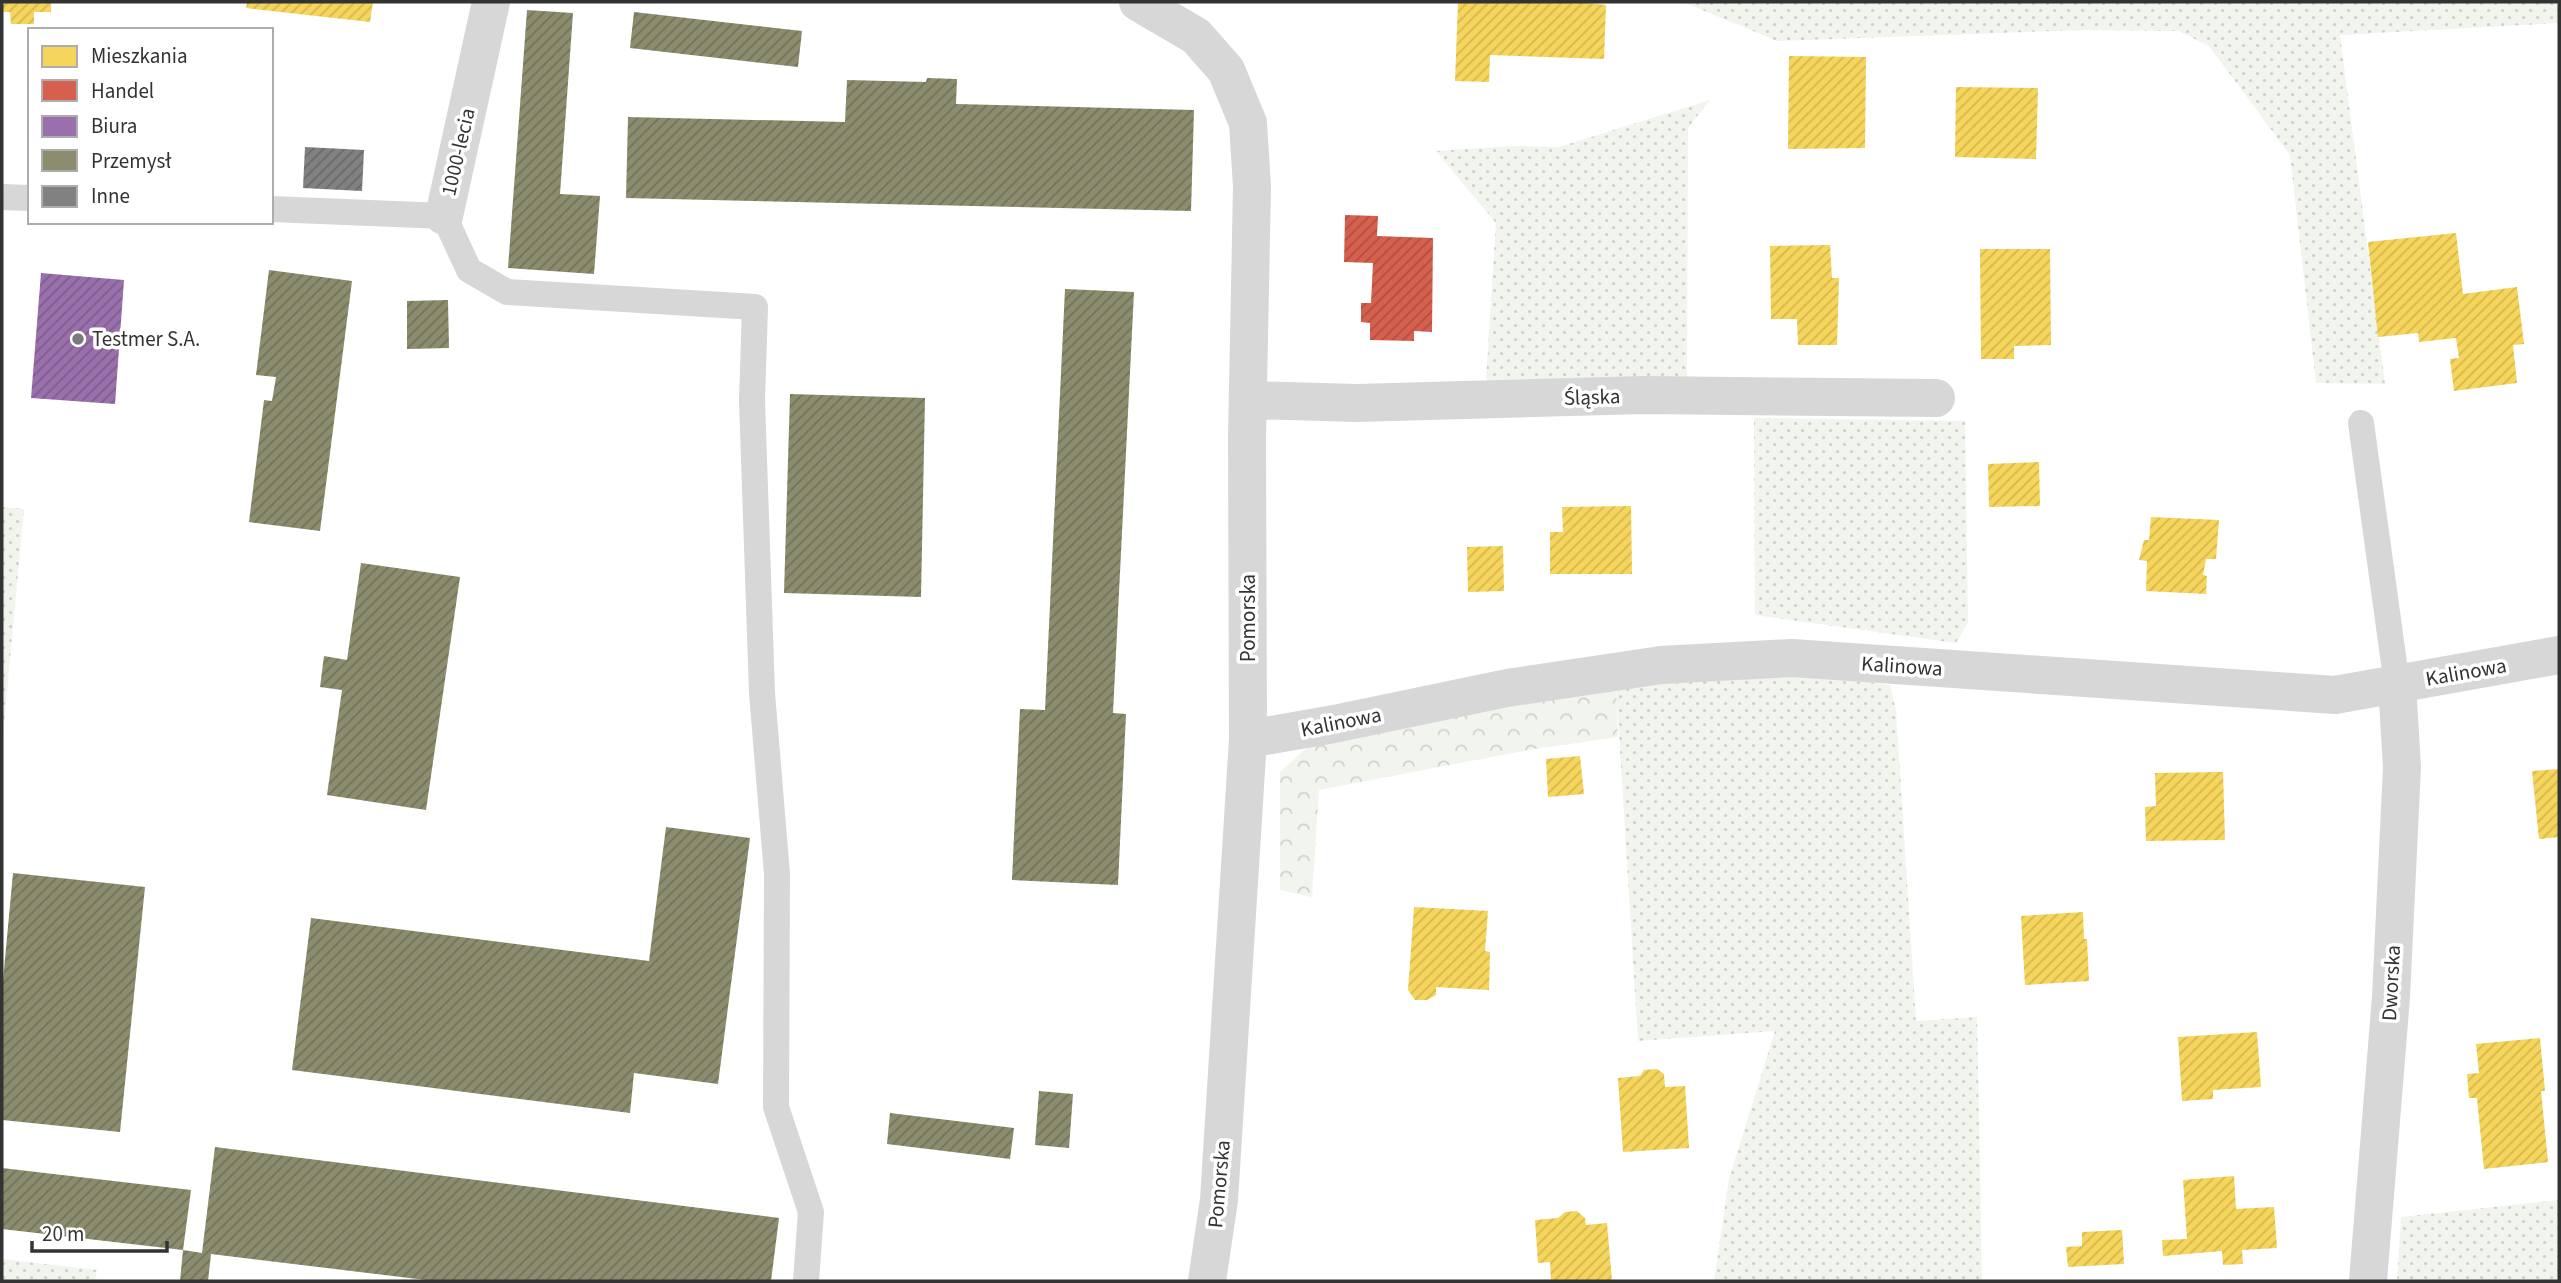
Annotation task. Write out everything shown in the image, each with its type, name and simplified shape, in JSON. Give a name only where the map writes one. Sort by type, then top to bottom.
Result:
[{"type":"street","name":"1000-lecia","points":[[444,216],[491,2]]},
{"type":"street","name":"Pomorska","points":[[1138,2],[1196,36],[1226,70],[1248,122],[1252,187],[1248,400],[1248,739],[1219,1200],[1208,1281]]},
{"type":"street","name":"Śląska","points":[[1248,400],[1357,403],[1643,395],[1936,398]]},
{"type":"street","name":"Kalinowa","points":[[1248,739],[1507,688],[1674,664],[1792,659],[2335,695],[2559,655]]},
{"type":"street","name":"Dworska","points":[[2368,1281],[2392,984],[2402,767],[2397,685]]},
{"type":"lane","points":[[2,197],[28,198]]},
{"type":"lane","name":"1000-lecia","points":[[273,209],[444,216]]},
{"type":"lane","points":[[444,216],[469,270],[507,292],[755,307],[752,413],[761,680],[777,874],[776,1107],[811,1212],[806,1281]]},
{"type":"lane","points":[[2361,423],[2397,685]]},
{"type":"green space","points":[[1683,2],[2559,2],[2559,23],[2340,35],[2385,384],[2316,383],[2290,155],[2209,46],[2178,31],[2084,30],[1777,41]]},
{"type":"green space","points":[[1710,100],[1688,128],[1687,378],[1486,380],[1496,223],[1436,151],[1513,146],[1559,147]]},
{"type":"green space","points":[[1754,418],[1965,421],[1968,622],[1956,643],[1755,615]]},
{"type":"green space","points":[[2,507],[24,509],[2,746]]},
{"type":"green space","points":[[1816,674],[1890,685],[1896,711],[1916,1021],[1977,1017],[1982,1281],[1714,1281],[1729,1179],[1775,1031],[1638,1041],[1616,685]]},
{"type":"green space","points":[[1616,685],[1618,737],[1528,750],[1319,790],[1312,897],[1280,890],[1280,772],[1310,745]]},
{"type":"green space","points":[[2559,1200],[2559,1281],[2397,1281],[2401,1217]]},
{"type":"green space","points":[[2,1259],[97,1270],[95,1281],[2,1281]]},
{"type":"building: Mieszkania","points":[[2,2],[51,2],[51,12],[34,12],[34,24],[11,24],[10,12],[2,12]]},
{"type":"building: Mieszkania","points":[[247,2],[373,2],[370,22],[246,8]]},
{"type":"building: Mieszkania","points":[[1458,2],[1578,2],[1606,5],[1604,59],[1490,55],[1489,82],[1455,81]]},
{"type":"building: Mieszkania","points":[[1789,56],[1866,57],[1865,148],[1788,149]]},
{"type":"building: Mieszkania","points":[[1956,87],[2038,88],[2036,159],[1955,157]]},
{"type":"building: Mieszkania","points":[[2456,233],[2463,294],[2517,287],[2524,344],[2513,345],[2517,383],[2454,391],[2450,359],[2459,358],[2456,338],[2419,342],[2418,333],[2378,337],[2368,242]]},
{"type":"building: Mieszkania","points":[[1830,245],[1832,278],[1839,278],[1837,345],[1798,345],[1797,319],[1771,319],[1770,246]]},
{"type":"building: Mieszkania","points":[[1980,249],[2050,249],[2051,345],[2014,346],[2014,359],[1981,359]]},
{"type":"building: Mieszkania","points":[[2039,462],[2040,506],[1989,507],[1988,464]]},
{"type":"building: Mieszkania","points":[[1631,506],[1632,574],[1550,574],[1550,532],[1563,532],[1562,507]]},
{"type":"building: Mieszkania","points":[[2151,517],[2219,520],[2216,559],[2206,559],[2203,575],[2207,576],[2206,594],[2146,591],[2147,561],[2139,560],[2144,540],[2149,540]]},
{"type":"building: Mieszkania","points":[[1503,546],[1504,591],[1468,592],[1467,547]]},
{"type":"building: Mieszkania","points":[[1580,756],[1584,794],[1548,797],[1546,759]]},
{"type":"building: Mieszkania","points":[[2559,769],[2559,837],[2539,839],[2532,771]]},
{"type":"building: Mieszkania","points":[[2223,772],[2225,840],[2146,841],[2145,807],[2156,806],[2155,773]]},
{"type":"building: Mieszkania","points":[[1414,907],[1488,911],[1485,951],[1490,952],[1489,990],[1436,987],[1436,995],[1427,1000],[1415,1000],[1408,990]]},
{"type":"building: Mieszkania","points":[[2083,912],[2089,981],[2025,985],[2021,916]]},
{"type":"building: Mieszkania","points":[[2257,1032],[2261,1087],[2213,1090],[2213,1099],[2182,1101],[2178,1037]]},
{"type":"building: Mieszkania","points":[[2540,1038],[2545,1091],[2541,1091],[2548,1162],[2484,1169],[2477,1098],[2469,1098],[2467,1074],[2479,1073],[2476,1044]]},
{"type":"building: Mieszkania","points":[[1657,1069],[1664,1074],[1665,1087],[1685,1086],[1689,1148],[1623,1152],[1618,1078],[1640,1076],[1644,1070]]},
{"type":"building: Mieszkania","points":[[2234,1176],[2236,1209],[2274,1207],[2277,1248],[2242,1250],[2243,1264],[2223,1265],[2222,1251],[2163,1256],[2162,1240],[2187,1239],[2183,1180]]},
{"type":"building: Mieszkania","points":[[1577,1211],[1585,1218],[1586,1225],[1607,1223],[1612,1281],[1551,1281],[1550,1262],[1538,1263],[1535,1220],[1558,1218],[1565,1212]]},
{"type":"building: Mieszkania","points":[[2122,1230],[2124,1264],[2068,1267],[2066,1247],[2082,1246],[2082,1232]]},
{"type":"building: Handel","points":[[1345,215],[1378,216],[1377,236],[1433,238],[1432,332],[1414,331],[1414,341],[1370,340],[1370,323],[1361,322],[1361,303],[1371,303],[1373,263],[1344,262]]},
{"type":"building: Biura","name":"Testmer S.A.","points":[[41,273],[124,280],[115,404],[31,398]]},
{"type":"building: Przemysł","points":[[527,10],[573,13],[560,194],[600,196],[594,274],[508,268]]},
{"type":"building: Przemysł","points":[[634,12],[802,31],[798,67],[630,48]]},
{"type":"building: Przemysł","points":[[927,78],[957,79],[956,104],[1194,110],[1191,211],[626,198],[628,117],[845,122],[847,80],[926,82]]},
{"type":"building: Przemysł","points":[[269,270],[352,281],[320,531],[249,522],[264,400],[272,401],[276,377],[256,375]]},
{"type":"building: Przemysł","points":[[1065,289],[1134,292],[1113,713],[1126,714],[1118,885],[1012,880],[1020,709],[1045,710]]},
{"type":"building: Przemysł","points":[[448,300],[449,348],[407,349],[407,301]]},
{"type":"building: Przemysł","points":[[790,394],[925,398],[921,597],[784,593]]},
{"type":"building: Przemysł","points":[[361,563],[460,577],[426,810],[327,795],[342,690],[320,687],[324,656],[347,660]]},
{"type":"building: Przemysł","points":[[666,827],[750,838],[718,1084],[634,1073],[630,1113],[292,1070],[311,918],[649,961]]},
{"type":"building: Przemysł","points":[[13,873],[145,887],[120,1132],[2,1120],[2,991]]},
{"type":"building: Przemysł","points":[[1039,1091],[1073,1094],[1069,1148],[1035,1145]]},
{"type":"building: Przemysł","points":[[890,1113],[1014,1128],[1010,1159],[887,1144]]},
{"type":"building: Przemysł","points":[[215,1147],[779,1218],[771,1281],[434,1281],[211,1254],[208,1281],[180,1281],[183,1250],[202,1253]]},
{"type":"building: Przemysł","points":[[2,1168],[191,1190],[183,1250],[2,1229]]},
{"type":"building: Inne","points":[[305,147],[364,150],[362,191],[303,188]]},
{"type":"place","name":"Testmer S.A.","points":[[78,339]]}]
